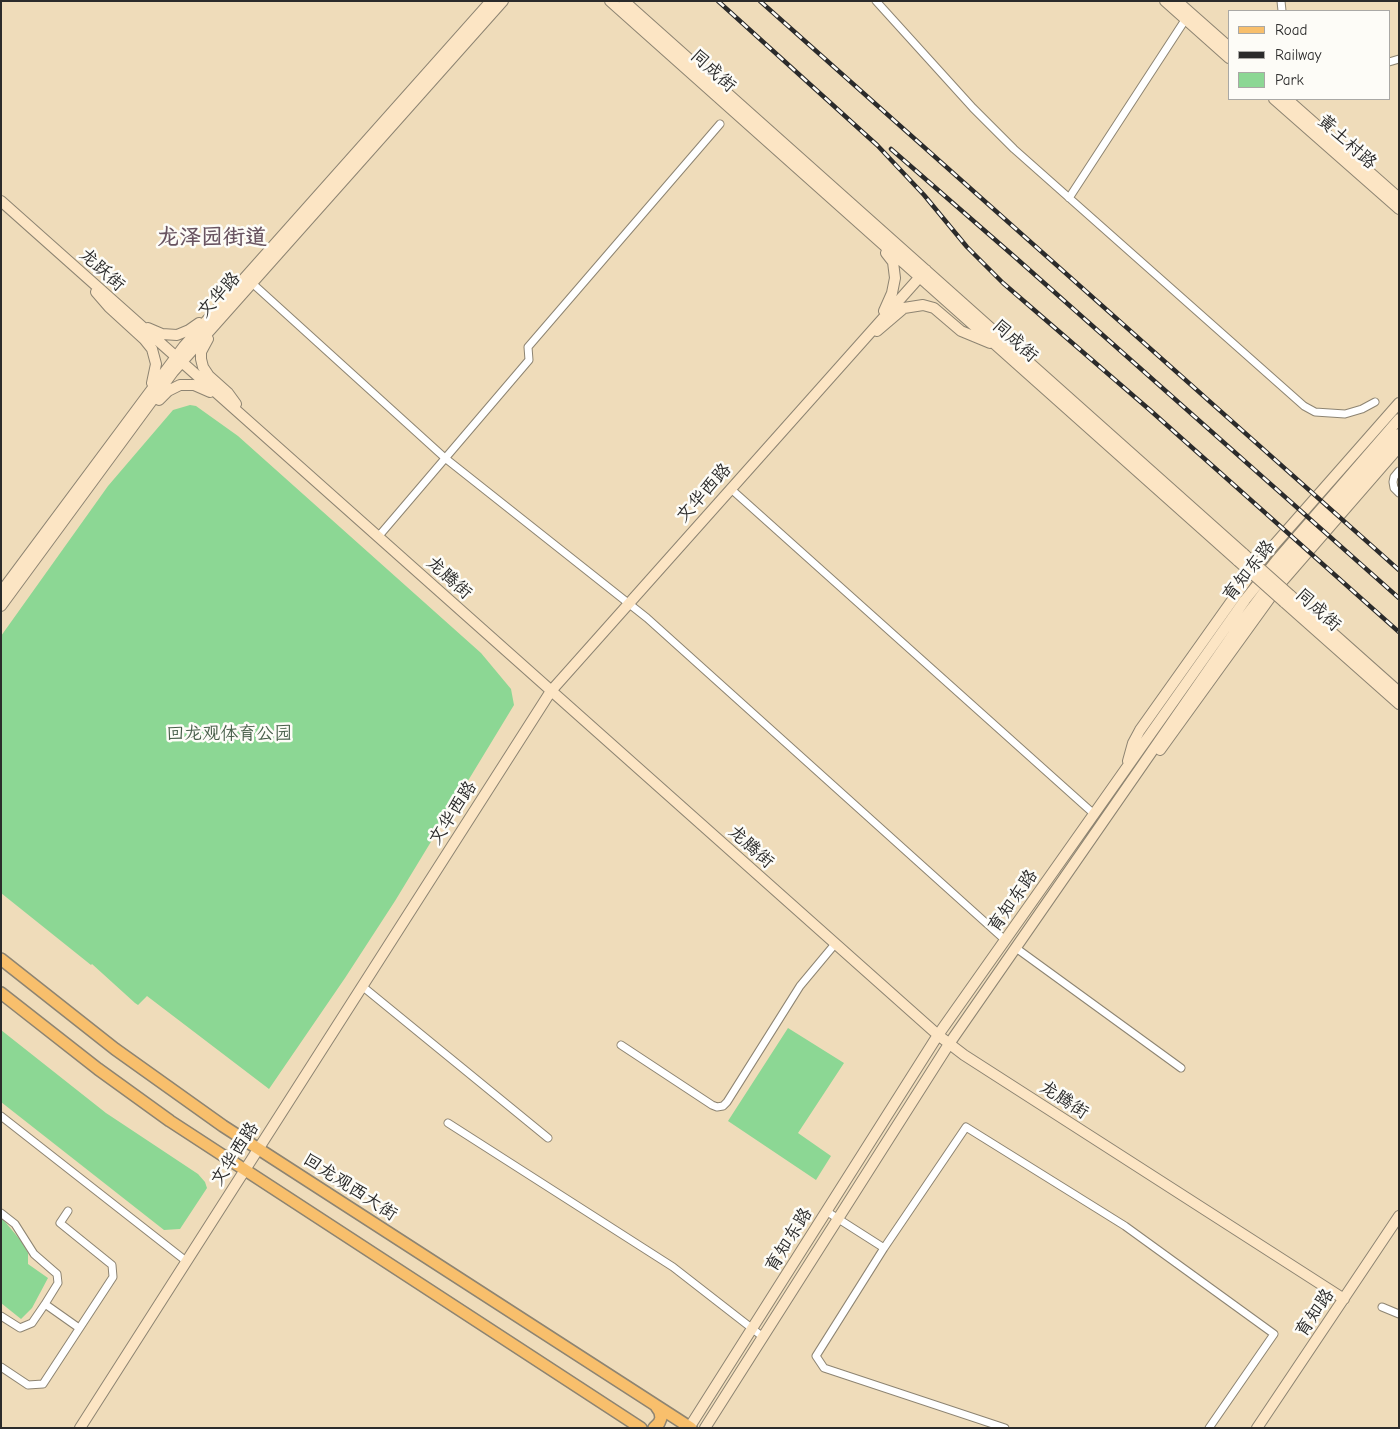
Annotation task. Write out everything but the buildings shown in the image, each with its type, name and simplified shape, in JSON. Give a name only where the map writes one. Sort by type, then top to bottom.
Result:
[{"type":"main road","name":"回龙观西大街","points":[[1,959],[149,1075],[258,1149],[690,1427]]},
{"type":"main road","points":[[1,993],[134,1096],[641,1428]]},
{"type":"main road","points":[[654,1405],[660,1412],[661,1418],[654,1428]]},
{"type":"street","name":"文华路","points":[[249,280],[503,1]]},
{"type":"street","points":[[473,35],[495,17],[509,1]]},
{"type":"street","points":[[605,1],[631,20]]},
{"type":"street","name":"同成街","points":[[610,1],[829,196],[923,274],[1003,352],[1287,598],[1399,692]]},
{"type":"street","name":"同成街","points":[[624,1],[923,274],[1241,558]]},
{"type":"street","points":[[876,1],[973,108],[1008,142],[1309,410],[1320,413],[1345,414],[1362,409],[1375,402]]},
{"type":"street","points":[[1165,1],[1228,46]]},
{"type":"street","points":[[1177,1],[1188,16],[1228,57]]},
{"type":"street","name":"文华路","points":[[1,592],[139,405],[490,2]]},
{"type":"street","points":[[1069,198],[1188,16]]},
{"type":"street","name":"黄土村路","points":[[1275,100],[1399,209]]},
{"type":"street","name":"黄土村路","points":[[1288,100],[1399,198]]},
{"type":"street","points":[[378,537],[529,360],[528,347],[720,124]]},
{"type":"street","points":[[829,196],[852,222],[888,254],[893,262],[895,278],[892,293],[886,307],[869,333]]},
{"type":"street","name":"龙跃街","points":[[1,201],[179,359]]},
{"type":"street","points":[[75,267],[108,307],[152,349],[156,360],[155,374],[148,391],[139,405]]},
{"type":"street","name":"文华西路","points":[[80,1428],[551,691],[923,274]]},
{"type":"street","points":[[128,314],[155,332],[169,335],[181,334],[200,322],[220,299],[249,280]]},
{"type":"street","points":[[249,280],[234,309],[208,339],[202,349],[201,359],[206,373],[228,393],[256,428]]},
{"type":"street","points":[[249,280],[445,458],[647,618],[1005,940]]},
{"type":"street","points":[[852,353],[900,311],[920,304],[934,308],[961,331],[988,342],[1003,352]]},
{"type":"street","name":"文华路","points":[[1,606],[112,456],[179,359]]},
{"type":"street","name":"龙腾街","points":[[179,359],[949,1044],[1344,1299]]},
{"type":"street","points":[[112,456],[139,427],[161,397],[176,386],[201,387],[215,394],[239,413]]},
{"type":"street","points":[[1123,774],[1133,743],[1140,730],[1248,578],[1267,553],[1399,403]]},
{"type":"street","name":"育知东路","points":[[690,1427],[938,1035],[1261,579],[1399,419]]},
{"type":"street","name":"育知东路","points":[[705,1428],[949,1044],[1264,590],[1399,434]]},
{"type":"street","points":[[1132,780],[1163,747],[1280,584],[1399,447]]},
{"type":"street","points":[[1399,471],[1392,482],[1394,488],[1399,493]]},
{"type":"street","points":[[731,488],[1094,814]]},
{"type":"street","name":"同成街","points":[[1287,598],[1399,704]]},
{"type":"street","points":[[621,1046],[712,1105],[717,1107],[723,1106],[800,986],[835,944]]},
{"type":"street","points":[[1016,948],[1181,1068]]},
{"type":"street","points":[[362,986],[548,1138]]},
{"type":"street","points":[[1,1116],[186,1261]]},
{"type":"street","points":[[448,1124],[673,1267],[763,1337]]},
{"type":"street","points":[[1005,1428],[824,1368],[816,1356],[884,1248],[966,1127],[1125,1226],[1274,1334],[1209,1428]]},
{"type":"street","points":[[1,1367],[28,1385],[42,1384],[113,1277],[112,1265],[60,1223],[68,1211]]},
{"type":"street","points":[[826,1211],[884,1248]]},
{"type":"street","points":[[1,1213],[15,1224],[34,1254],[57,1274],[58,1283],[32,1323],[20,1328],[1,1316]]},
{"type":"street","name":"育知路","points":[[1258,1428],[1399,1216]]},
{"type":"street","points":[[45,1304],[79,1328]]},
{"type":"street","points":[[1382,1307],[1399,1314]]},
{"type":"green space","name":"回龙观体育公园","points":[[190,405],[196,406],[238,436],[481,653],[511,689],[514,705],[395,901],[269,1089],[147,996],[138,1005],[135,1003],[92,964],[1,893],[1,636],[108,486],[173,410]]},
{"type":"green space","points":[[788,1028],[844,1063],[798,1133],[831,1156],[816,1180],[728,1121]]},
{"type":"green space","points":[[1,1030],[106,1113],[198,1174],[205,1182],[207,1188],[180,1229],[164,1230],[1,1102]]},
{"type":"green space","points":[[1,1217],[22,1242],[28,1253],[28,1264],[48,1278],[32,1308],[21,1319],[1,1303]]},
{"type":"railway","points":[[718,1],[877,145],[924,195],[967,247],[1003,283],[1151,411],[1399,632]]},
{"type":"railway","points":[[760,1],[1399,570]]},
{"type":"railway","points":[[891,149],[1399,598]]},
{"type":"district","name":"龙泽园街道","points":[[212,238]]}]
